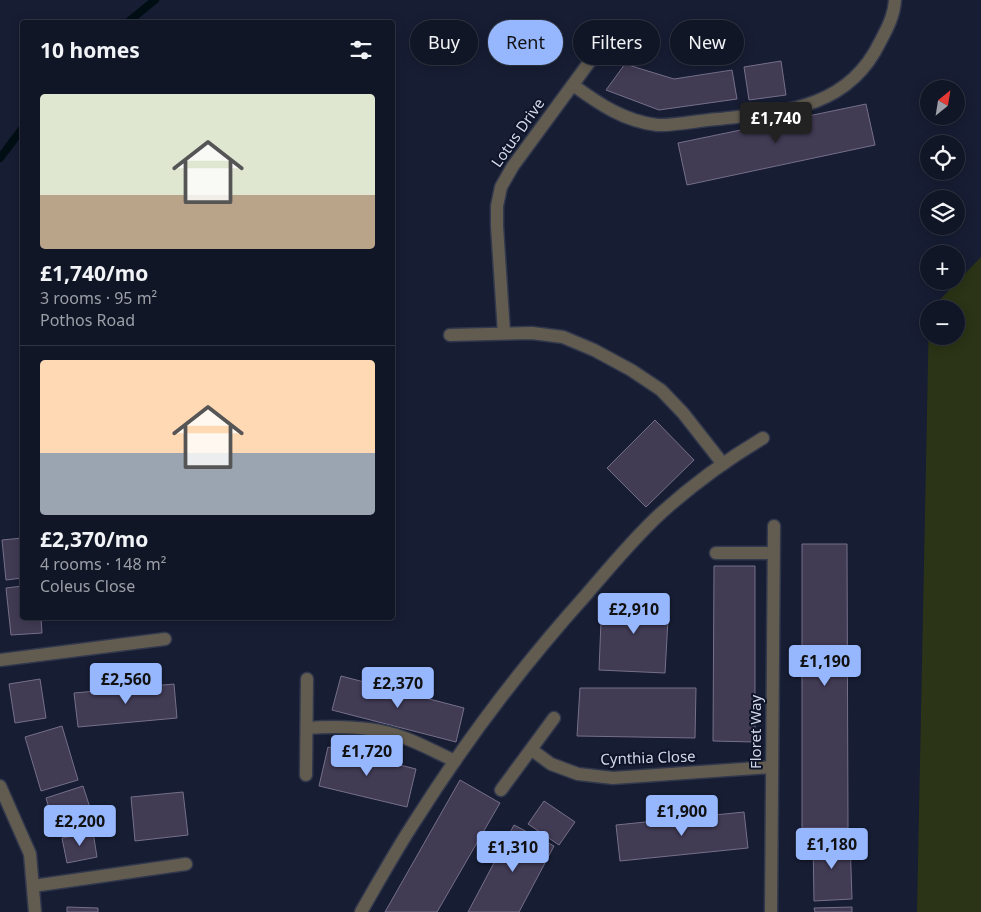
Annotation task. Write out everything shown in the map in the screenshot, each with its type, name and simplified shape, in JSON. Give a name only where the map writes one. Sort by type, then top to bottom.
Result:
[{"type":"street","points":[[573,85],[606,108],[629,118],[658,125],[774,113],[819,101],[842,89],[860,74],[873,57],[894,11],[895,0]]},
{"type":"street","name":"Lotus Drive","points":[[504,333],[497,226],[497,206],[501,187],[513,166],[587,65]]},
{"type":"street","points":[[450,335],[532,333],[563,337],[594,350],[631,370],[661,390],[683,413],[722,464]]},
{"type":"street","points":[[361,912],[416,819],[454,761],[533,657],[635,539],[683,493],[722,464],[763,438]]},
{"type":"street","name":"Floret Way","points":[[771,912],[774,526]]},
{"type":"street","points":[[716,553],[773,553]]},
{"type":"street","points":[[0,660],[165,639]]},
{"type":"street","points":[[306,775],[307,679]]},
{"type":"street","points":[[501,790],[554,718]]},
{"type":"street","points":[[307,728],[353,727],[378,731],[402,737],[454,761]]},
{"type":"street","name":"Cynthia Close","points":[[532,750],[552,764],[578,774],[612,778],[772,767]]},
{"type":"street","points":[[0,786],[30,854],[35,912]]},
{"type":"street","points":[[33,886],[186,864]]},
{"type":"green space","points":[[981,257],[981,912],[917,912],[928,345],[965,345],[965,300],[940,300],[949,290],[965,290],[965,274]]},
{"type":"building","points":[[781,61],[786,95],[749,100],[744,67]]},
{"type":"building","points":[[624,65],[674,79],[732,70],[737,99],[659,110],[606,90]]},
{"type":"building","points":[[866,104],[875,145],[687,185],[678,143]]},
{"type":"building","points":[[655,420],[694,460],[646,507],[607,468]]},
{"type":"building","points":[[20,538],[20,578],[6,580],[2,540]]},
{"type":"building","points":[[802,544],[847,544],[848,828],[802,828]]},
{"type":"building","points":[[714,566],[755,566],[755,742],[713,741]]},
{"type":"building","points":[[20,586],[20,620],[41,620],[42,633],[11,635],[6,588]]},
{"type":"building","points":[[602,597],[669,601],[665,673],[599,670]]},
{"type":"building","points":[[341,676],[464,708],[456,742],[332,710]]},
{"type":"building","points":[[40,679],[46,718],[15,723],[9,684]]},
{"type":"building","points":[[174,684],[177,718],[78,727],[74,693]]},
{"type":"building","points":[[580,688],[696,688],[695,738],[577,736]]},
{"type":"building","points":[[62,726],[78,780],[41,791],[25,737]]},
{"type":"building","points":[[328,747],[416,769],[407,807],[319,786]]},
{"type":"building","points":[[460,780],[500,803],[437,912],[385,912]]},
{"type":"building","points":[[83,786],[94,820],[56,832],[46,798]]},
{"type":"building","points":[[183,792],[188,835],[135,841],[131,797]]},
{"type":"building","points":[[544,801],[575,822],[559,845],[528,824]]},
{"type":"building","points":[[744,812],[748,848],[620,861],[616,825]]},
{"type":"building","points":[[514,825],[554,846],[519,912],[468,912]]},
{"type":"building","points":[[93,832],[97,857],[67,863],[62,838]]},
{"type":"building","points":[[850,839],[852,899],[814,901],[813,840]]},
{"type":"building","points":[[67,907],[98,908],[98,912],[67,912]]},
{"type":"building","points":[[852,907],[852,912],[815,912],[814,908]]},
{"type":"waterway","points":[[130,20],[155,0]]},
{"type":"waterway","points":[[0,158],[20,132]]}]
